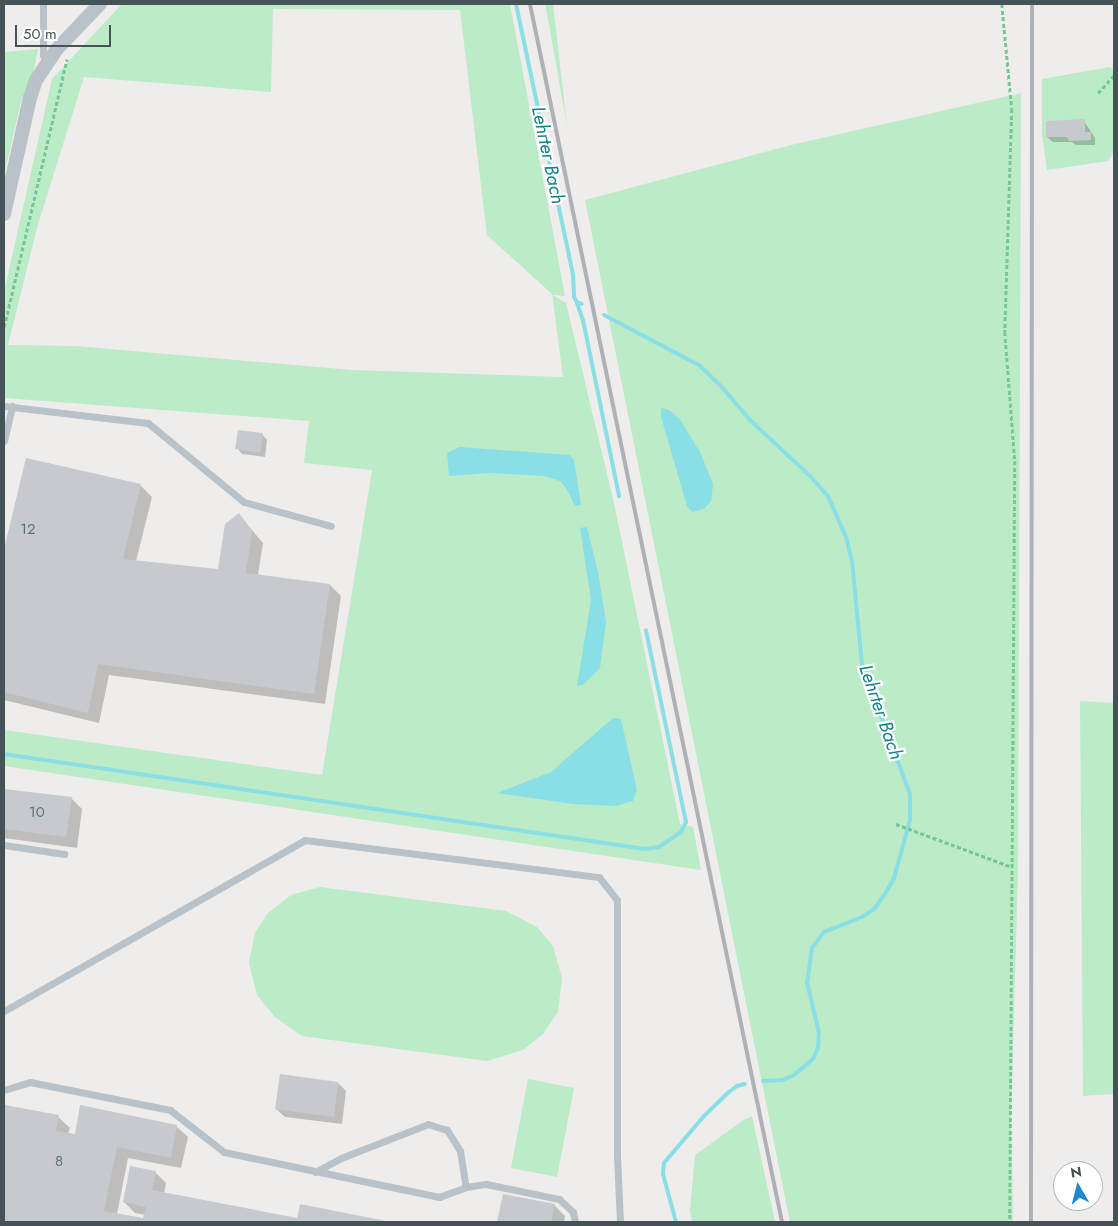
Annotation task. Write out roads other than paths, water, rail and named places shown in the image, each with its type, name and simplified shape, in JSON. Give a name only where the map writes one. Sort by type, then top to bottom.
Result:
[{"type":"street","points":[[4,214],[30,98],[46,63],[100,4]]},
{"type":"lane","points":[[43,4],[43,47],[46,63]]},
{"type":"lane","points":[[4,406],[148,423],[244,502],[331,526]]},
{"type":"lane","points":[[4,441],[12,406]]},
{"type":"lane","points":[[4,1011],[305,840],[599,878],[617,900],[617,1156],[620,1222]]},
{"type":"lane","points":[[4,845],[64,854]]},
{"type":"lane","points":[[4,1090],[30,1082],[170,1110],[224,1152],[439,1197],[466,1187],[486,1184],[559,1199],[573,1212],[575,1222]]},
{"type":"lane","points":[[315,1172],[341,1158],[428,1124],[447,1130],[460,1151],[466,1187]]},
{"type":"water","points":[[661,408],[669,410],[679,418],[700,452],[713,484],[711,501],[704,509],[692,512],[687,506],[661,417]]},
{"type":"water","points":[[460,447],[570,455],[574,460],[581,505],[575,506],[566,488],[560,481],[544,476],[488,473],[449,476],[447,453]]},
{"type":"water","points":[[587,527],[598,572],[606,622],[600,668],[583,685],[577,686],[591,600],[580,528]]},
{"type":"water","points":[[613,718],[621,719],[637,790],[633,801],[615,806],[573,804],[497,793],[551,772]]},
{"type":"waterway","name":"Lehrter Bach","points":[[516,4],[573,275],[574,297],[577,302],[582,304]]},
{"type":"waterway","points":[[577,303],[583,320],[619,496]]},
{"type":"waterway","name":"Lehrter Bach","points":[[604,315],[699,365],[720,385],[750,420],[810,476],[828,496],[846,537],[852,561],[862,665],[910,794],[910,820],[894,878],[885,894],[874,909],[862,917],[824,932],[812,948],[807,982],[819,1033],[818,1048],[813,1059],[794,1075],[782,1080],[763,1081]]},
{"type":"waterway","points":[[4,754],[645,849],[659,847],[681,832],[686,822],[646,630]]},
{"type":"waterway","name":"Lehrter Bach","points":[[676,1222],[663,1174],[664,1163],[704,1116],[729,1092],[737,1086],[745,1084]]},
{"type":"railway","points":[[530,4],[782,1222]]},
{"type":"railway","points":[[1031,1222],[1032,4]]}]
